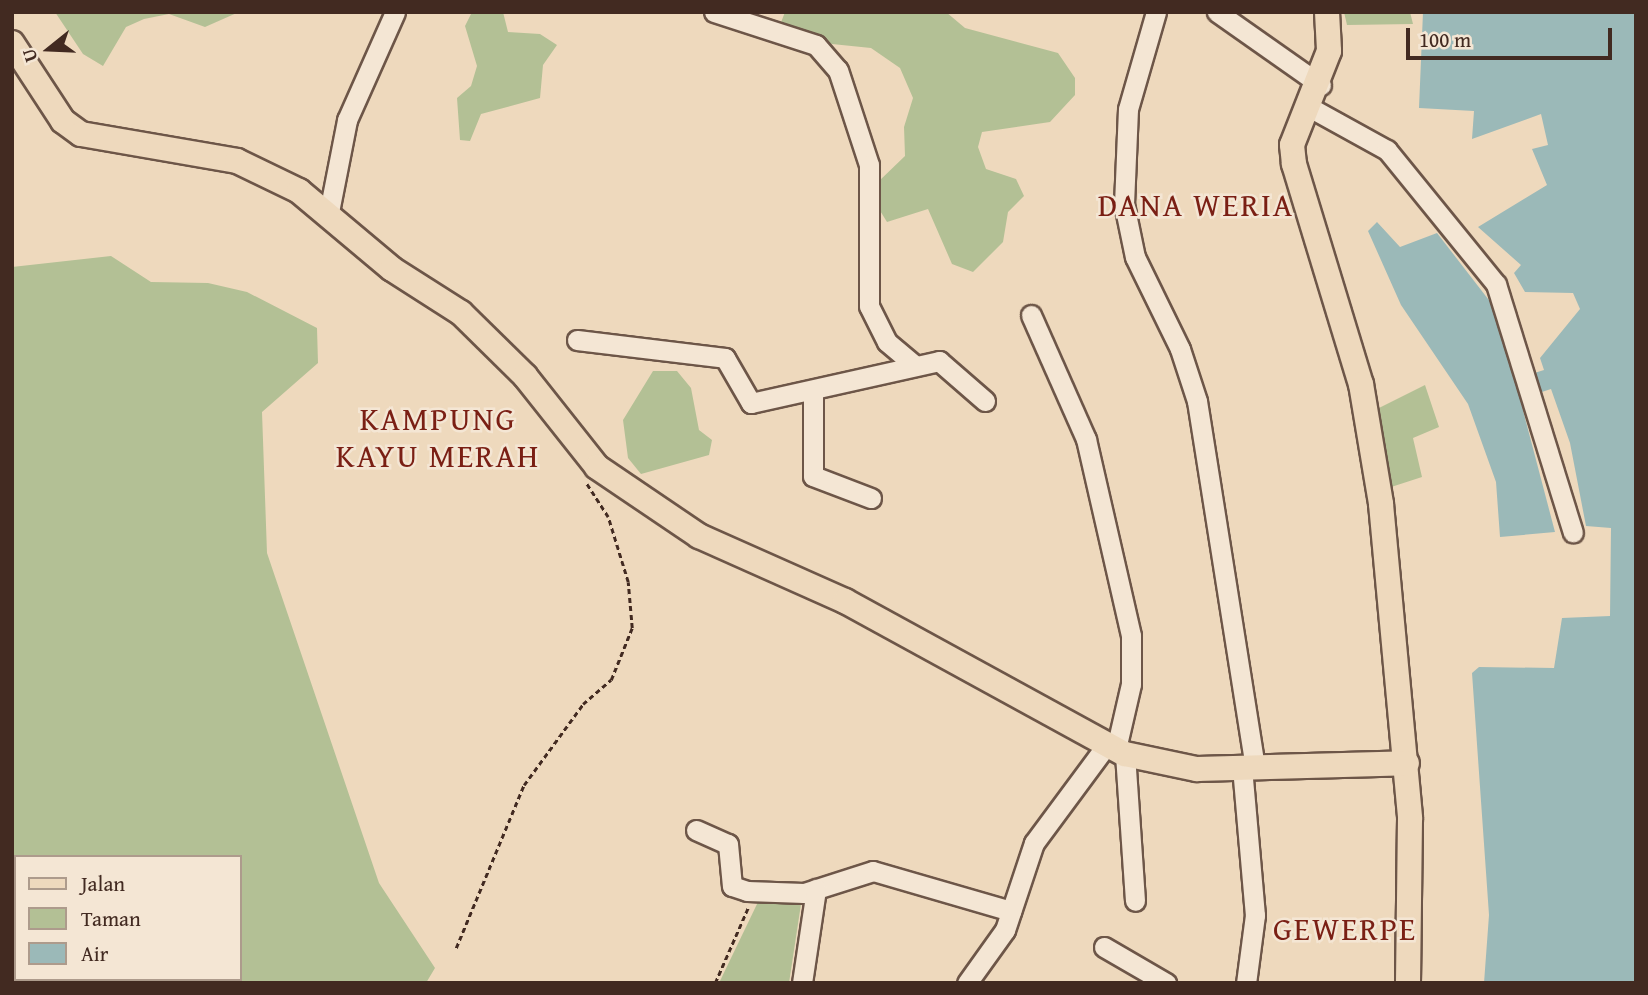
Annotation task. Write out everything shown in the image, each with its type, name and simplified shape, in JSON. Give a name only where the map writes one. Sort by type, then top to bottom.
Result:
[{"type":"main road","points":[[1327,12],[1329,51],[1321,85],[1292,145],[1294,164],[1361,384],[1388,556],[1407,763],[1413,931],[1408,983]]},
{"type":"main road","points":[[12,43],[63,121],[81,134],[237,161],[268,171],[328,212],[392,269],[461,313],[525,376],[597,467],[675,522],[845,601],[1116,749],[1182,768],[1407,763]]},
{"type":"street","points":[[328,212],[347,120],[395,12]]},
{"type":"street","points":[[714,12],[773,20],[816,46],[843,79],[869,165],[869,306],[887,342],[914,365]]},
{"type":"street","points":[[1156,12],[1128,108],[1124,204],[1135,257],[1180,349],[1197,401],[1249,767],[1255,915],[1247,983]]},
{"type":"street","points":[[1217,12],[1321,85]]},
{"type":"street","points":[[1309,107],[1387,150],[1447,217],[1501,293],[1536,397],[1573,532]]},
{"type":"street","points":[[1031,315],[1086,439],[1131,636],[1131,684],[1116,749],[1135,901]]},
{"type":"street","points":[[577,340],[725,358],[748,403],[813,392],[914,365],[943,362],[985,401]]},
{"type":"street","points":[[813,392],[813,476],[871,498]]},
{"type":"street","points":[[967,983],[995,949],[1034,843],[1116,749]]},
{"type":"street","points":[[696,830],[727,844],[732,887],[755,892],[816,889],[885,872],[1011,911]]},
{"type":"street","points":[[802,983],[816,889]]},
{"type":"street","points":[[1104,947],[1166,983]]},
{"type":"path","points":[[456,948],[524,785],[583,704],[611,680],[632,628],[628,582],[608,517],[582,472]]},
{"type":"path","points":[[715,983],[755,892]]},
{"type":"green space","points":[[55,12],[239,12],[205,27],[169,14],[144,19],[126,27],[103,66],[83,54]]},
{"type":"green space","points":[[472,12],[503,12],[508,32],[540,34],[557,45],[543,65],[540,98],[481,114],[470,141],[460,140],[457,98],[471,86],[477,66],[465,26]]},
{"type":"green space","points":[[785,12],[946,12],[965,28],[1058,53],[1075,78],[1075,95],[1050,122],[982,132],[978,147],[986,169],[1016,179],[1024,196],[1008,212],[1003,242],[973,272],[952,264],[928,209],[887,222],[879,209],[878,182],[905,156],[904,127],[913,98],[900,68],[871,48],[832,44],[780,25]]},
{"type":"green space","points":[[1344,12],[1410,12],[1413,24],[1347,25]]},
{"type":"green space","points":[[111,256],[151,282],[208,283],[247,292],[317,328],[318,363],[262,412],[267,553],[379,883],[435,968],[426,983],[12,983],[12,267]]},
{"type":"green space","points":[[653,371],[677,371],[691,388],[699,430],[712,440],[709,455],[641,474],[628,458],[623,420]]},
{"type":"green space","points":[[1425,385],[1439,427],[1413,438],[1422,477],[1385,489],[1373,411]]},
{"type":"green space","points":[[786,899],[801,904],[789,983],[719,983],[758,902]]},
{"type":"water","points":[[1423,12],[1636,12],[1636,983],[1484,983],[1489,915],[1472,673],[1479,667],[1554,668],[1562,618],[1610,616],[1611,528],[1586,526],[1570,443],[1551,389],[1520,399],[1555,532],[1500,537],[1496,482],[1468,404],[1401,305],[1368,231],[1377,222],[1400,247],[1437,233],[1495,308],[1515,379],[1544,370],[1540,358],[1580,309],[1573,293],[1525,292],[1514,273],[1521,265],[1478,227],[1547,185],[1532,149],[1548,145],[1541,114],[1472,139],[1474,111],[1419,108]]},
{"type":"district","name":"DANA WERIA","points":[[1196,205]]},
{"type":"district","name":"KAMPUNG KAYU MERAH","points":[[438,438]]},
{"type":"district","name":"GEWERPE","points":[[1345,929]]}]
